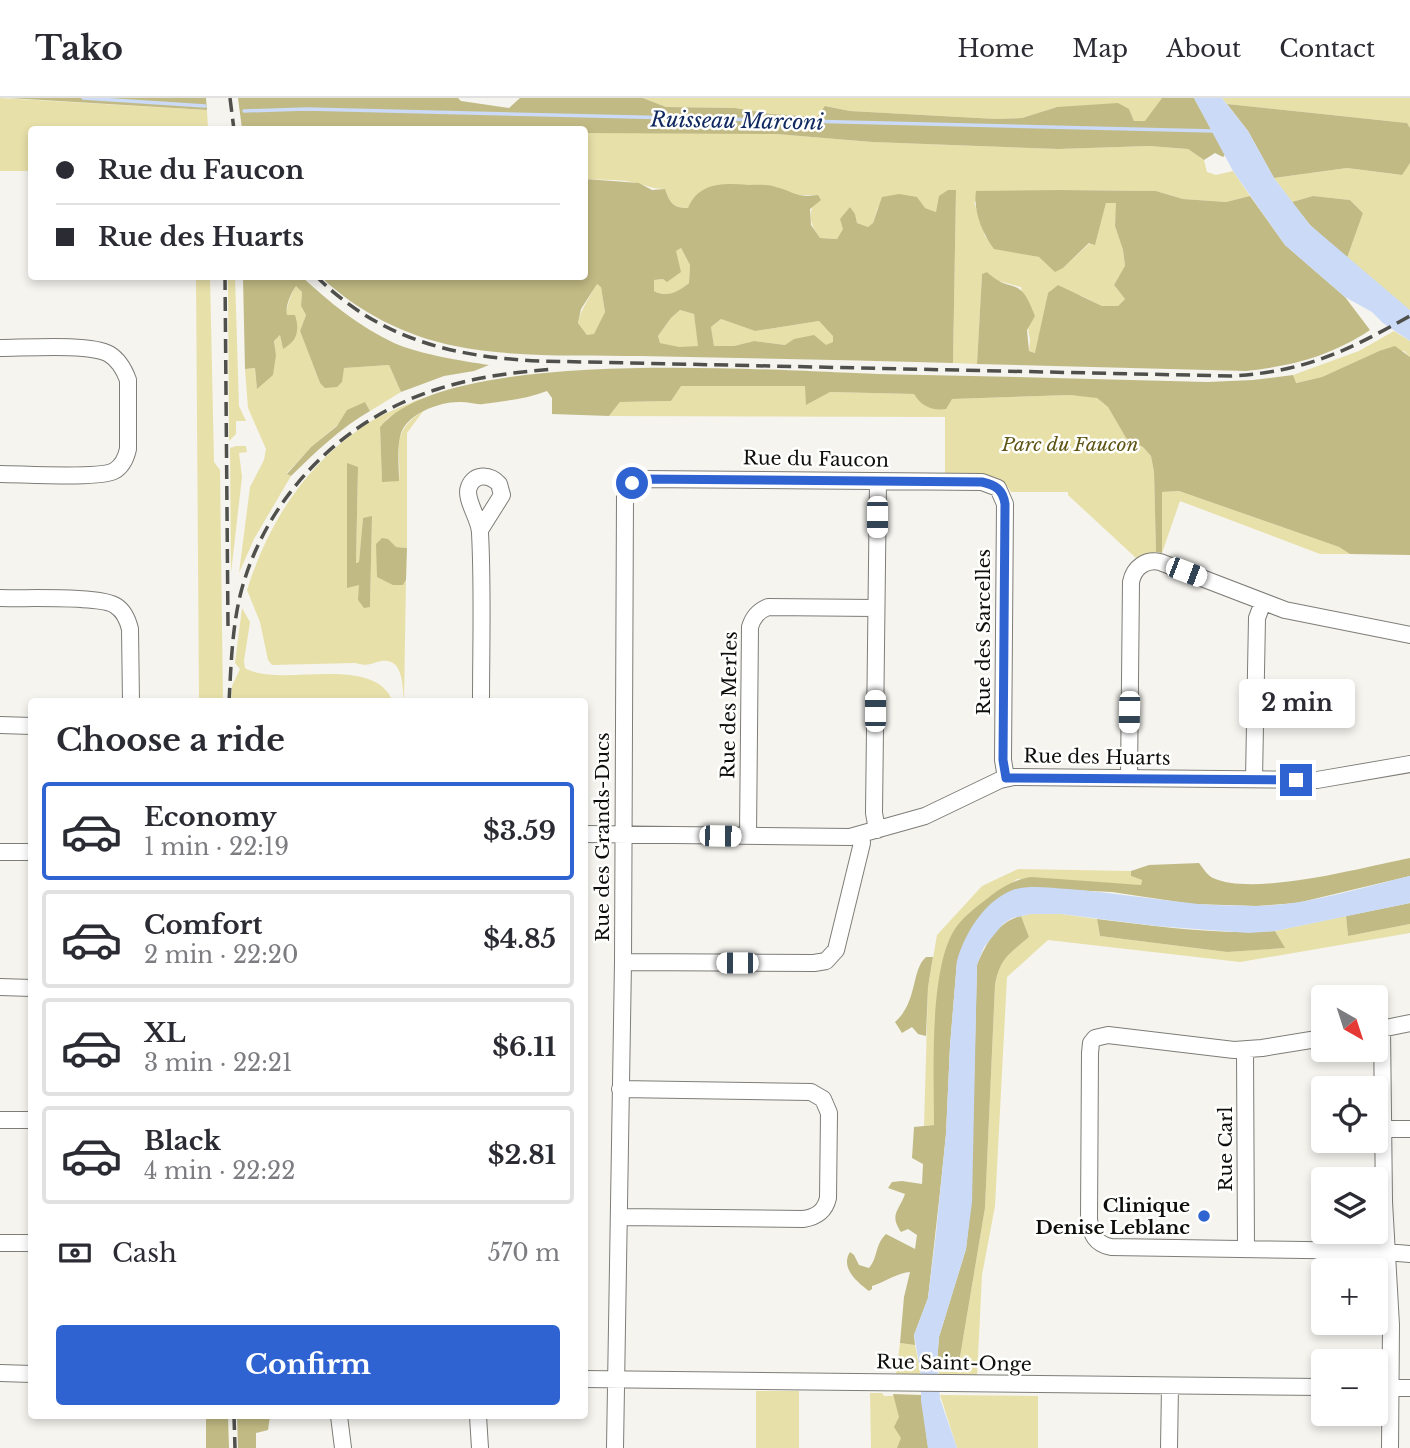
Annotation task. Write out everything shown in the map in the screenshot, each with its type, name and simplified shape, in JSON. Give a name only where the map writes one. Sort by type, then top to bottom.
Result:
[{"type":"street","points":[[0,348],[93,349],[108,353],[125,371],[128,380],[128,449],[120,466],[103,475],[0,474]]},
{"type":"street","name":"Rue du Faucon","points":[[633,482],[642,479],[982,482],[998,488]]},
{"type":"street","points":[[877,830],[874,813],[878,481]]},
{"type":"street","name":"Rue des Grands-Ducs","points":[[615,1448],[623,962],[625,496],[628,486],[633,482]]},
{"type":"street","name":"Rue des Sarcelles","points":[[998,488],[1005,504],[1003,760],[1006,778]]},
{"type":"street","points":[[481,530],[481,698]]},
{"type":"street","points":[[1129,778],[1131,582],[1133,573],[1140,565],[1149,561],[1160,562],[1285,610],[1410,635]]},
{"type":"street","points":[[0,598],[99,600],[116,606],[128,621],[130,629],[131,698]]},
{"type":"street","points":[[1254,779],[1257,618],[1263,602]]},
{"type":"street","name":"Rue des Merles","points":[[748,836],[750,627],[753,619],[768,607],[876,608]]},
{"type":"street","points":[[0,725],[28,726]]},
{"type":"street","name":"Rue des Huarts","points":[[588,834],[850,837],[925,816],[1006,778],[1324,779],[1410,764]]},
{"type":"street","points":[[623,962],[827,961],[836,950],[862,843],[861,835]]},
{"type":"street","points":[[0,852],[28,852]]},
{"type":"street","points":[[0,987],[28,988]]},
{"type":"street","points":[[1388,1027],[1410,1023]]},
{"type":"street","points":[[1311,1040],[1245,1050],[1108,1035],[1095,1038],[1091,1043],[1090,1053],[1089,1219],[1095,1240],[1111,1247],[1410,1254]]},
{"type":"street","name":"Rue Carl","points":[[1245,1050],[1246,1249]]},
{"type":"street","points":[[620,1089],[811,1092],[824,1099],[829,1114],[828,1198],[823,1210],[816,1216],[803,1219],[620,1217]]},
{"type":"street","points":[[0,1120],[28,1120]]},
{"type":"street","points":[[1388,1129],[1410,1129]]},
{"type":"street","points":[[1385,1153],[1391,1325],[1388,1349]]},
{"type":"street","points":[[0,1243],[28,1243]]},
{"type":"street","points":[[0,1373],[28,1374]]},
{"type":"street","name":"Rue Saint-Onge","points":[[588,1379],[1311,1387]]},
{"type":"street","points":[[1170,1386],[1170,1448]]},
{"type":"street","points":[[1388,1388],[1410,1388]]},
{"type":"street","points":[[340,1419],[343,1448]]},
{"type":"street","points":[[478,1419],[480,1448]]},
{"type":"street","points":[[1387,1426],[1390,1448]]},
{"type":"green space","points":[[0,98],[207,110],[208,126],[28,126],[28,171],[0,171]]},
{"type":"green space","points":[[643,98],[1162,98],[1146,121],[1134,121],[1129,109],[1057,107],[1022,118],[996,119],[850,111],[826,106],[817,117],[735,108],[666,107]]},
{"type":"green space","points":[[1222,98],[1410,98],[1410,128],[1407,123],[1227,104]]},
{"type":"green space","points":[[635,131],[776,134],[872,142],[1058,149],[1149,146],[1188,149],[1204,160],[1207,172],[1216,175],[1233,171],[1250,196],[1226,202],[1183,199],[1156,191],[1059,190],[974,202],[985,236],[994,248],[1039,257],[1063,268],[1090,243],[1095,244],[1106,203],[1117,203],[1115,226],[1125,267],[1114,285],[1125,299],[1118,306],[1102,306],[1082,296],[1048,293],[1036,353],[1029,351],[1030,340],[1021,287],[995,280],[987,272],[982,274],[977,364],[953,363],[956,190],[936,212],[925,208],[878,207],[873,223],[868,227],[857,223],[850,207],[837,239],[820,238],[813,227],[811,217],[818,195],[795,195],[776,187],[683,208],[673,204],[665,189],[624,181],[588,179],[588,133]]},
{"type":"green space","points":[[1410,163],[1409,310],[1347,258],[1363,213],[1350,200],[1313,196],[1292,202],[1274,178],[1347,168],[1401,175]]},
{"type":"green space","points":[[681,248],[690,265],[689,283],[673,293],[654,291],[654,280],[663,279],[676,250]]},
{"type":"green space","points":[[196,280],[210,280],[214,462],[220,470],[223,698],[199,698]]},
{"type":"green space","points":[[228,280],[235,280],[239,406],[246,421],[236,421],[236,434],[229,441]]},
{"type":"green space","points":[[596,284],[601,286],[605,312],[594,335],[587,335],[578,323]]},
{"type":"green space","points":[[296,286],[302,292],[301,306],[306,315],[300,331],[320,383],[343,368],[389,365],[401,392],[370,411],[365,402],[311,447],[287,473],[291,476],[254,539],[239,573],[250,487],[264,460],[266,449],[248,408],[245,369],[255,368],[257,388],[276,355],[274,341],[280,335],[283,349],[287,308]]},
{"type":"green space","points":[[680,310],[694,314],[699,346],[679,348],[660,343],[658,336]]},
{"type":"green space","points":[[721,319],[755,331],[819,321],[834,336],[833,342],[826,346],[806,339],[785,345],[754,341],[734,346],[714,346],[711,327]]},
{"type":"green space","points":[[1394,331],[1410,341],[1410,357],[1404,351],[1379,351],[1322,377],[1295,383],[1293,375],[1359,351]]},
{"type":"green space","name":"Parc du Faucon","points":[[680,386],[806,386],[806,405],[829,392],[914,394],[951,399],[1070,395],[1096,397],[1108,407],[1126,438],[1143,447],[1151,456],[1154,472],[1156,552],[1136,558],[1068,495],[1068,492],[1011,492],[998,479],[990,476],[945,474],[945,417],[609,416],[620,402],[671,401]]},
{"type":"green space","points":[[425,397],[388,418],[380,427],[382,481],[399,481],[402,433],[413,418],[424,410],[407,433],[407,548],[396,547],[403,585],[406,580],[404,698],[400,672],[392,662],[367,665],[272,665],[268,660],[260,622],[247,590],[277,520],[305,479],[341,443],[392,410]],"holes":[[[358,467],[356,562],[359,563],[363,518],[372,517],[370,607],[359,584],[347,587]]]},
{"type":"green space","points":[[246,446],[247,452],[239,453],[242,477],[231,573],[230,448]]},
{"type":"green space","points":[[1179,491],[1339,547],[1350,554],[1320,554],[1180,501],[1162,553],[1162,492]]},
{"type":"green space","points":[[242,608],[250,622],[245,668],[280,675],[347,675],[367,679],[383,687],[390,698],[231,698],[232,686],[240,669],[235,663]]},
{"type":"green space","points":[[1018,869],[1131,871],[1131,876],[1142,880],[1141,885],[1017,879],[969,913],[953,932],[943,961],[937,996],[934,1125],[924,1126],[928,987],[937,935],[982,886]]},
{"type":"green space","points":[[1061,914],[1097,919],[1100,936],[1227,952],[1284,948],[1275,931],[1346,916],[1348,936],[1410,924],[1410,933],[1240,962],[1048,940],[1007,977],[995,1206],[982,1275],[977,1376],[939,1375],[937,1362],[960,1357],[985,1208],[995,985],[1003,962],[1029,937],[1021,916]]},
{"type":"green space","points":[[900,1343],[915,1345],[921,1375],[896,1375]]},
{"type":"green space","points":[[756,1391],[799,1391],[799,1448],[756,1448]]},
{"type":"green space","points":[[870,1393],[882,1393],[884,1396],[921,1395],[928,1448],[871,1448]]},
{"type":"green space","points":[[940,1395],[1038,1396],[1038,1448],[957,1448]]},
{"type":"shaded area","points":[[9,98],[206,98],[207,110]]},
{"type":"shaded area","points":[[238,98],[458,98],[461,101],[509,108],[520,98],[643,98],[666,107],[735,108],[817,117],[825,106],[850,111],[996,119],[1022,118],[1057,107],[1118,103],[1129,109],[1134,121],[1145,121],[1162,98],[1194,98],[1225,155],[1223,157],[1215,153],[1204,160],[1188,149],[1149,146],[1058,149],[872,142],[776,134],[588,133],[588,126],[242,126]]},
{"type":"shaded area","points":[[1227,104],[1407,123],[1410,128],[1410,163],[1402,175],[1347,168],[1274,178],[1248,131]]},
{"type":"shaded area","points":[[588,179],[639,183],[652,190],[665,189],[673,204],[683,208],[688,208],[693,199],[706,189],[730,184],[770,185],[800,195],[818,195],[821,200],[810,209],[811,225],[820,238],[837,239],[843,229],[840,219],[850,207],[857,223],[868,227],[873,223],[882,197],[899,194],[917,197],[925,208],[936,212],[939,196],[948,190],[956,190],[953,363],[547,355],[477,350],[436,342],[400,329],[366,312],[324,280],[588,280]],"holes":[[[681,248],[690,265],[689,283],[672,293],[654,291],[654,280],[663,279],[667,282],[681,272],[676,251]],[[597,284],[601,287],[605,312],[594,334],[587,335],[578,323],[581,309]],[[680,310],[694,314],[698,346],[679,347],[660,343],[658,336]],[[721,319],[755,331],[819,321],[833,336],[833,342],[826,345],[814,335],[794,339],[785,345],[754,341],[734,346],[714,346],[711,327]]]},
{"type":"shaded area","points":[[976,191],[1156,191],[1183,199],[1226,202],[1250,196],[1285,245],[1345,297],[1370,330],[1341,347],[1311,358],[1246,371],[977,364],[982,274],[987,272],[1024,294],[1035,316],[1027,330],[1029,351],[1035,353],[1048,293],[1058,285],[1102,306],[1118,306],[1125,299],[1114,285],[1125,266],[1115,226],[1116,203],[1106,203],[1095,245],[1089,243],[1063,268],[1055,272],[1039,257],[994,249],[990,243],[977,213]]},
{"type":"shaded area","points":[[1313,196],[1350,200],[1363,213],[1347,258],[1310,225],[1292,202]]},
{"type":"shaded area","points":[[243,280],[305,280],[345,313],[394,343],[428,354],[489,365],[474,371],[444,376],[401,392],[389,365],[344,368],[342,382],[337,387],[325,388],[320,383],[300,331],[306,315],[301,306],[302,292],[296,286],[289,300],[287,315],[295,315],[296,335],[283,349],[280,335],[274,341],[276,355],[273,375],[257,389],[255,368],[245,369]]},
{"type":"shaded area","points":[[1395,346],[1410,357],[1410,555],[1350,554],[1339,547],[1179,491],[1162,492],[1162,553],[1156,552],[1154,472],[1151,456],[1143,447],[1126,438],[1108,407],[1097,398],[1070,395],[952,399],[946,409],[941,409],[924,405],[914,394],[830,392],[806,405],[805,386],[681,386],[671,401],[620,402],[609,416],[552,414],[552,398],[547,391],[483,404],[453,402],[424,410],[408,422],[399,442],[399,481],[382,482],[380,427],[417,401],[472,384],[540,373],[692,368],[1207,382],[1293,375],[1296,383],[1322,377]]},
{"type":"shaded area","points":[[365,402],[370,411],[338,433],[291,476],[287,474],[311,447],[337,426],[347,410]]},
{"type":"shaded area","points":[[347,463],[358,467],[356,563],[359,562],[363,518],[372,516],[370,607],[364,608],[358,600],[359,585],[347,588]]},
{"type":"shaded area","points":[[382,538],[388,539],[396,547],[407,548],[406,580],[403,585],[393,585],[377,577],[376,544]]},
{"type":"shaded area","points":[[1410,858],[1410,876],[1297,903],[1257,906],[1192,904],[1112,892],[1027,888],[957,961],[946,1134],[928,1298],[914,1335],[915,1345],[900,1343],[904,1297],[910,1272],[872,1286],[869,1291],[851,1274],[847,1258],[850,1252],[859,1265],[869,1268],[886,1234],[915,1249],[917,1235],[908,1229],[901,1232],[895,1217],[905,1194],[888,1188],[892,1182],[922,1184],[923,1164],[912,1158],[914,1127],[934,1125],[936,999],[945,951],[953,932],[964,918],[1003,887],[1031,877],[1141,885],[1142,880],[1131,876],[1131,871],[1149,865],[1199,863],[1213,878],[1231,883],[1255,884],[1310,878]]},
{"type":"shaded area","points":[[1410,903],[1410,924],[1348,936],[1346,916]]},
{"type":"shaded area","points":[[1021,916],[1029,937],[1003,962],[995,985],[985,1208],[960,1357],[937,1362],[939,1337],[966,1249],[971,1202],[977,965],[999,929],[1005,923]]},
{"type":"shaded area","points":[[1097,919],[1208,931],[1275,931],[1285,948],[1227,952],[1100,936]]},
{"type":"shaded area","points":[[926,957],[933,957],[928,987],[926,1036],[918,1034],[912,1027],[902,1033],[895,1022],[907,1005],[918,970]]},
{"type":"shaded area","points":[[893,1394],[921,1395],[928,1448],[897,1448],[901,1438],[894,1427],[899,1417]]},
{"type":"shaded area","points":[[206,1419],[228,1419],[229,1448],[206,1448]]},
{"type":"shaded area","points":[[237,1419],[270,1419],[268,1430],[256,1433],[256,1448],[238,1448]]},
{"type":"water","points":[[1194,98],[1222,98],[1248,131],[1274,178],[1310,225],[1410,310],[1410,341],[1372,312],[1345,297],[1285,245],[1233,171]]},
{"type":"water","points":[[1410,876],[1410,903],[1275,931],[1249,933],[1156,926],[1061,914],[1031,914],[1012,918],[1003,924],[984,947],[977,965],[972,1202],[966,1249],[939,1337],[937,1362],[940,1399],[957,1448],[928,1448],[914,1335],[928,1298],[936,1233],[946,1134],[957,961],[964,941],[983,912],[1000,896],[1024,888],[1083,890],[1206,905],[1253,906],[1313,900]]},
{"type":"waterway","name":"Ruisseau Marconi","points":[[83,98],[205,106]]},
{"type":"waterway","name":"Ruisseau Marconi","points":[[244,111],[306,109],[1214,131]]},
{"type":"railway","points":[[230,98],[234,126]]},
{"type":"railway","points":[[225,280],[228,626]]},
{"type":"railway","points":[[320,280],[365,315],[419,341],[477,355],[539,361],[1231,376],[1281,370],[1325,358],[1410,316]]},
{"type":"railway","points":[[229,698],[235,622],[252,560],[268,526],[288,495],[312,467],[340,441],[403,402],[466,381],[554,369]]},
{"type":"railway","points":[[234,1419],[235,1448]]},
{"type":"place","name":"Clinique Denise Leblanc","points":[[1204,1216]]},
{"type":"route","points":[[632,483],[642,479],[982,482],[995,485],[1002,493],[1005,504],[1003,760],[1006,778],[1296,780]]}]
